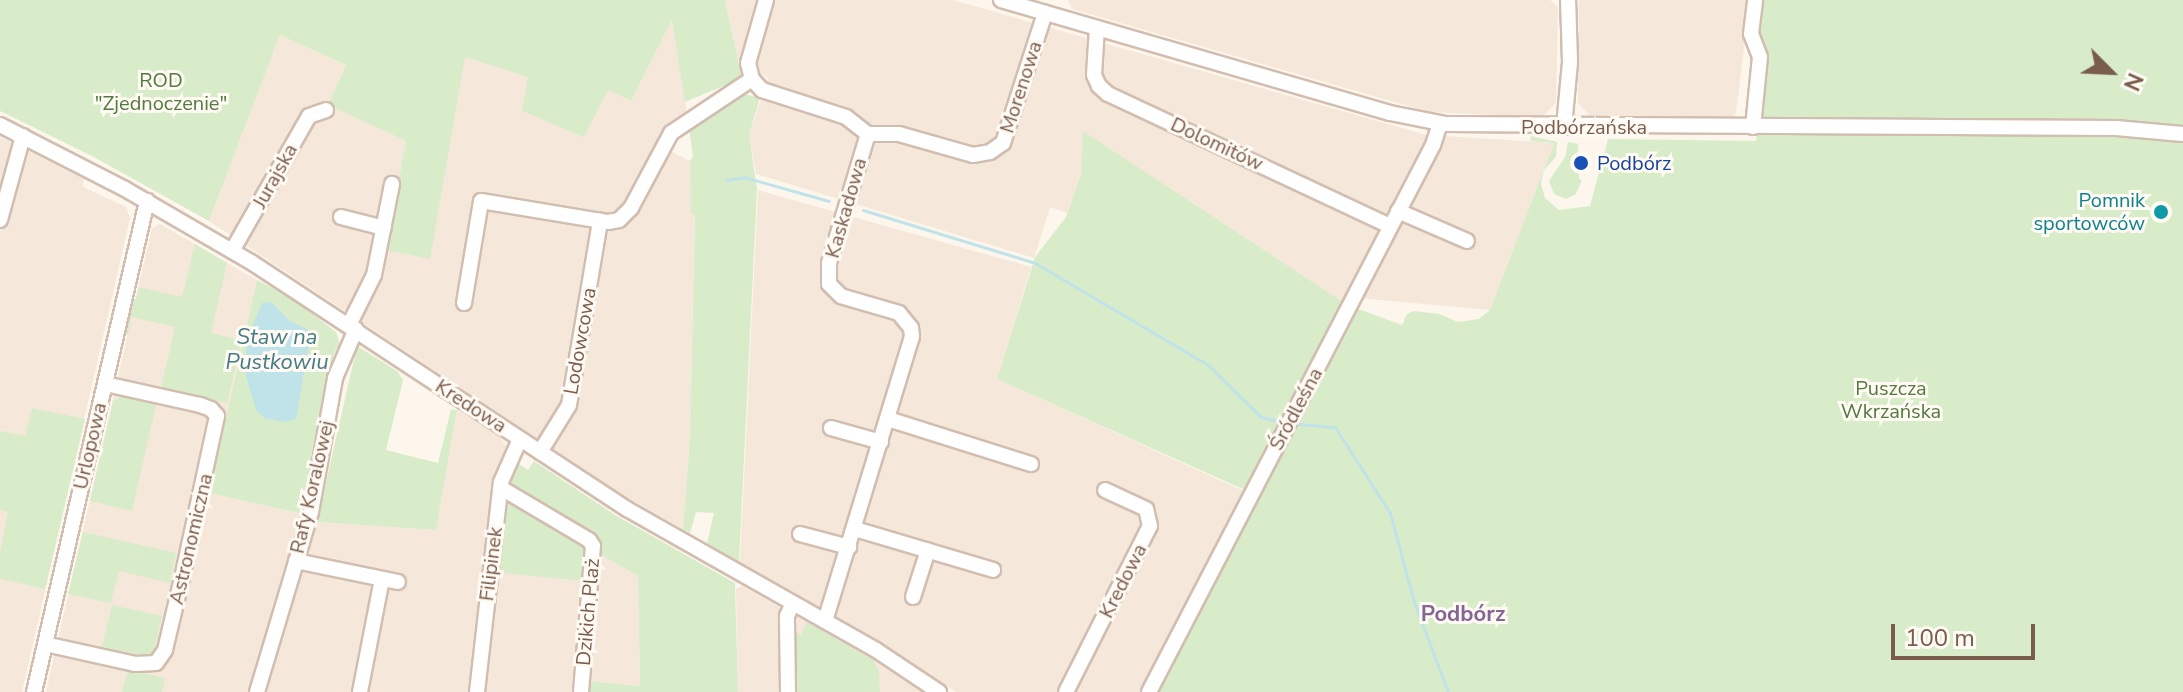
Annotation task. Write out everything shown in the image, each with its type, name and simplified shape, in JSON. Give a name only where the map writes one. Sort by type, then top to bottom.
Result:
[{"type":"street","points":[[464,303],[481,201],[600,221],[614,222],[628,213],[671,133],[752,79],[749,57],[766,0]]},
{"type":"street","name":"Podbórzańska","points":[[1001,0],[1395,115],[1440,124],[2116,128],[2183,134]]},
{"type":"street","points":[[1050,15],[1059,0]]},
{"type":"street","points":[[1564,127],[1570,62],[1568,0]]},
{"type":"street","points":[[1753,127],[1760,57],[1751,34],[1755,0]]},
{"type":"street","name":"Morenowa","points":[[752,79],[770,94],[846,117],[868,134],[893,132],[973,155],[997,148],[1007,135],[1050,15]]},
{"type":"street","name":"Dolomitów","points":[[1097,28],[1094,75],[1099,86],[1108,94],[1390,226]]},
{"type":"street","name":"Jurajska","points":[[232,251],[309,116],[326,110]]},
{"type":"street","name":"Śródleśna","points":[[1149,692],[1433,145],[1440,124]]},
{"type":"street","name":"Kredowa","points":[[0,125],[147,201],[232,251],[627,509],[825,621],[939,692]]},
{"type":"street","name":"Kaskadowa","points":[[825,621],[912,337],[911,328],[899,313],[841,296],[829,284],[827,275],[868,134]]},
{"type":"street","points":[[0,220],[23,136]]},
{"type":"street","points":[[352,327],[374,275],[392,184]]},
{"type":"street","name":"Urlopowa","points":[[34,692],[147,201]]},
{"type":"street","points":[[1398,211],[1467,241]]},
{"type":"street","points":[[341,217],[384,228]]},
{"type":"street","name":"Lodowcowa","points":[[540,452],[569,405],[600,221]]},
{"type":"street","name":"Rafy Koralowej","points":[[257,692],[311,512],[335,378],[352,327]]},
{"type":"street","name":"Astronomiczna","points":[[45,644],[119,662],[156,663],[165,650],[180,589],[217,416],[211,409],[200,405],[105,384]]},
{"type":"street","points":[[888,419],[1031,464]]},
{"type":"street","points":[[831,428],[881,442]]},
{"type":"street","name":"Filipinek","points":[[477,692],[501,488],[520,439]]},
{"type":"street","name":"Dzikich Plaż","points":[[501,488],[589,540],[593,546],[581,692]]},
{"type":"street","name":"Kredowa","points":[[1066,692],[1150,526],[1146,509],[1105,490]]},
{"type":"street","points":[[855,529],[993,570]]},
{"type":"street","points":[[800,534],[849,547]]},
{"type":"street","points":[[913,597],[928,550]]},
{"type":"street","points":[[296,561],[398,582]]},
{"type":"street","points":[[360,692],[382,579]]},
{"type":"street","points":[[788,692],[787,616],[793,603]]},
{"type":"shaded area","points":[[725,0],[953,0],[1430,136],[1343,302],[1084,132],[1081,174],[1067,213],[1050,207],[1034,258],[756,174],[749,135],[768,78],[738,60]]},
{"type":"shaded area","points":[[1068,0],[1550,0],[1558,7],[1556,103],[1542,117],[1429,112],[1072,9]]},
{"type":"shaded area","points":[[1579,0],[1750,0],[1736,113],[1729,120],[1590,116],[1578,103]]},
{"type":"shaded area","points":[[673,18],[689,128],[675,141],[670,151],[690,161],[691,213],[695,215],[690,436],[683,529],[623,495],[209,221],[280,35],[346,65],[328,105],[406,141],[385,250],[445,164],[464,57],[608,90],[631,101]]},
{"type":"shaded area","points":[[1444,136],[1554,143],[1490,310],[1359,298]]},
{"type":"shaded area","points":[[0,137],[84,179],[83,187],[126,207],[130,218],[22,692],[0,692]]},
{"type":"shaded area","points":[[758,190],[1031,267],[997,379],[1246,492],[1145,692],[956,692],[875,638],[740,562]]},
{"type":"shaded area","points":[[160,224],[257,280],[209,493],[303,514],[249,692],[46,692],[152,228]]},
{"type":"shaded area","points":[[457,410],[501,438],[516,462],[512,486],[597,536],[603,555],[638,576],[640,686],[589,681],[588,692],[263,692],[317,522],[436,530]]},
{"type":"shaded area","points":[[742,586],[870,658],[921,692],[738,692],[736,589]]},
{"type":"green space","name":"ROD \"Zjednoczenie\"","points":[[0,0],[725,0],[741,74],[738,80],[685,102],[672,20],[631,101],[608,90],[584,137],[522,111],[528,77],[465,57],[430,259],[385,250],[406,141],[328,105],[346,65],[280,35],[209,221],[94,157],[0,111]]},
{"type":"green space","name":"Puszcza Wkrzańska","points":[[1764,0],[2183,0],[2183,692],[1153,692],[1356,308],[1402,325],[1407,314],[1414,311],[1439,314],[1458,322],[1479,319],[1490,310],[1554,143],[1530,141],[1531,136],[1557,142],[1556,157],[1544,170],[1541,184],[1545,198],[1559,210],[1590,206],[1608,139],[1756,141],[1767,50],[1760,35]]},
{"type":"green space","points":[[744,94],[760,98],[749,135],[757,189],[739,562],[707,543],[714,513],[696,512],[690,533],[683,529],[690,436],[695,216],[691,213],[690,161],[693,156],[689,128]]},
{"type":"green space","points":[[1083,131],[1343,302],[1325,347],[1247,491],[997,379],[1035,257],[1066,217],[1081,174]]},
{"type":"green space","points":[[1568,142],[1578,144],[1579,179],[1582,180],[1576,194],[1566,199],[1554,194],[1549,181],[1565,157]]},
{"type":"green space","points":[[195,244],[227,263],[211,333],[242,340],[227,403],[161,388],[175,327],[132,317],[128,335],[123,333],[132,298],[136,299],[139,287],[182,297]]},
{"type":"green space","points":[[257,280],[293,299],[336,332],[340,344],[334,353],[303,514],[209,493]]},
{"type":"green space","points":[[357,346],[397,371],[403,380],[386,450],[438,463],[451,409],[457,410],[436,530],[317,522]]},
{"type":"green space","points":[[121,396],[156,405],[132,511],[90,501],[113,402]]},
{"type":"green space","points":[[32,408],[85,419],[45,589],[0,579],[0,553],[8,512],[0,510],[0,431],[25,436]]},
{"type":"green space","points":[[534,461],[615,515],[735,583],[738,692],[588,692],[589,681],[640,686],[638,576],[602,555],[597,536],[512,486],[509,480],[516,462],[528,470]]},
{"type":"green space","points":[[512,503],[582,544],[587,556],[585,581],[500,573],[505,506]]},
{"type":"green space","points":[[83,532],[176,553],[170,583],[119,571],[111,603],[68,594]]},
{"type":"green space","points":[[112,605],[162,616],[154,651],[146,656],[102,647]]},
{"type":"green space","points":[[807,622],[873,660],[879,671],[880,692],[796,692],[795,631],[801,635]]},
{"type":"green space","points":[[128,670],[165,678],[162,692],[122,692]]},
{"type":"water","name":"Staw na Pustkowiu","points":[[271,302],[290,321],[307,329],[310,338],[296,419],[284,422],[264,418],[256,410],[246,376],[246,343],[262,303]]},
{"type":"waterway","points":[[726,180],[744,177],[829,201]]},
{"type":"waterway","points":[[863,210],[1035,263],[1208,365],[1261,417],[1281,422]]},
{"type":"waterway","points":[[1299,424],[1335,427],[1390,513],[1414,602],[1448,692]]},
{"type":"place","name":"Podbórz","points":[[1581,163]]},
{"type":"place","name":"Pomnik sportowców","points":[[2161,212]]},
{"type":"district","name":"Podbórz","points":[[1463,615]]}]
